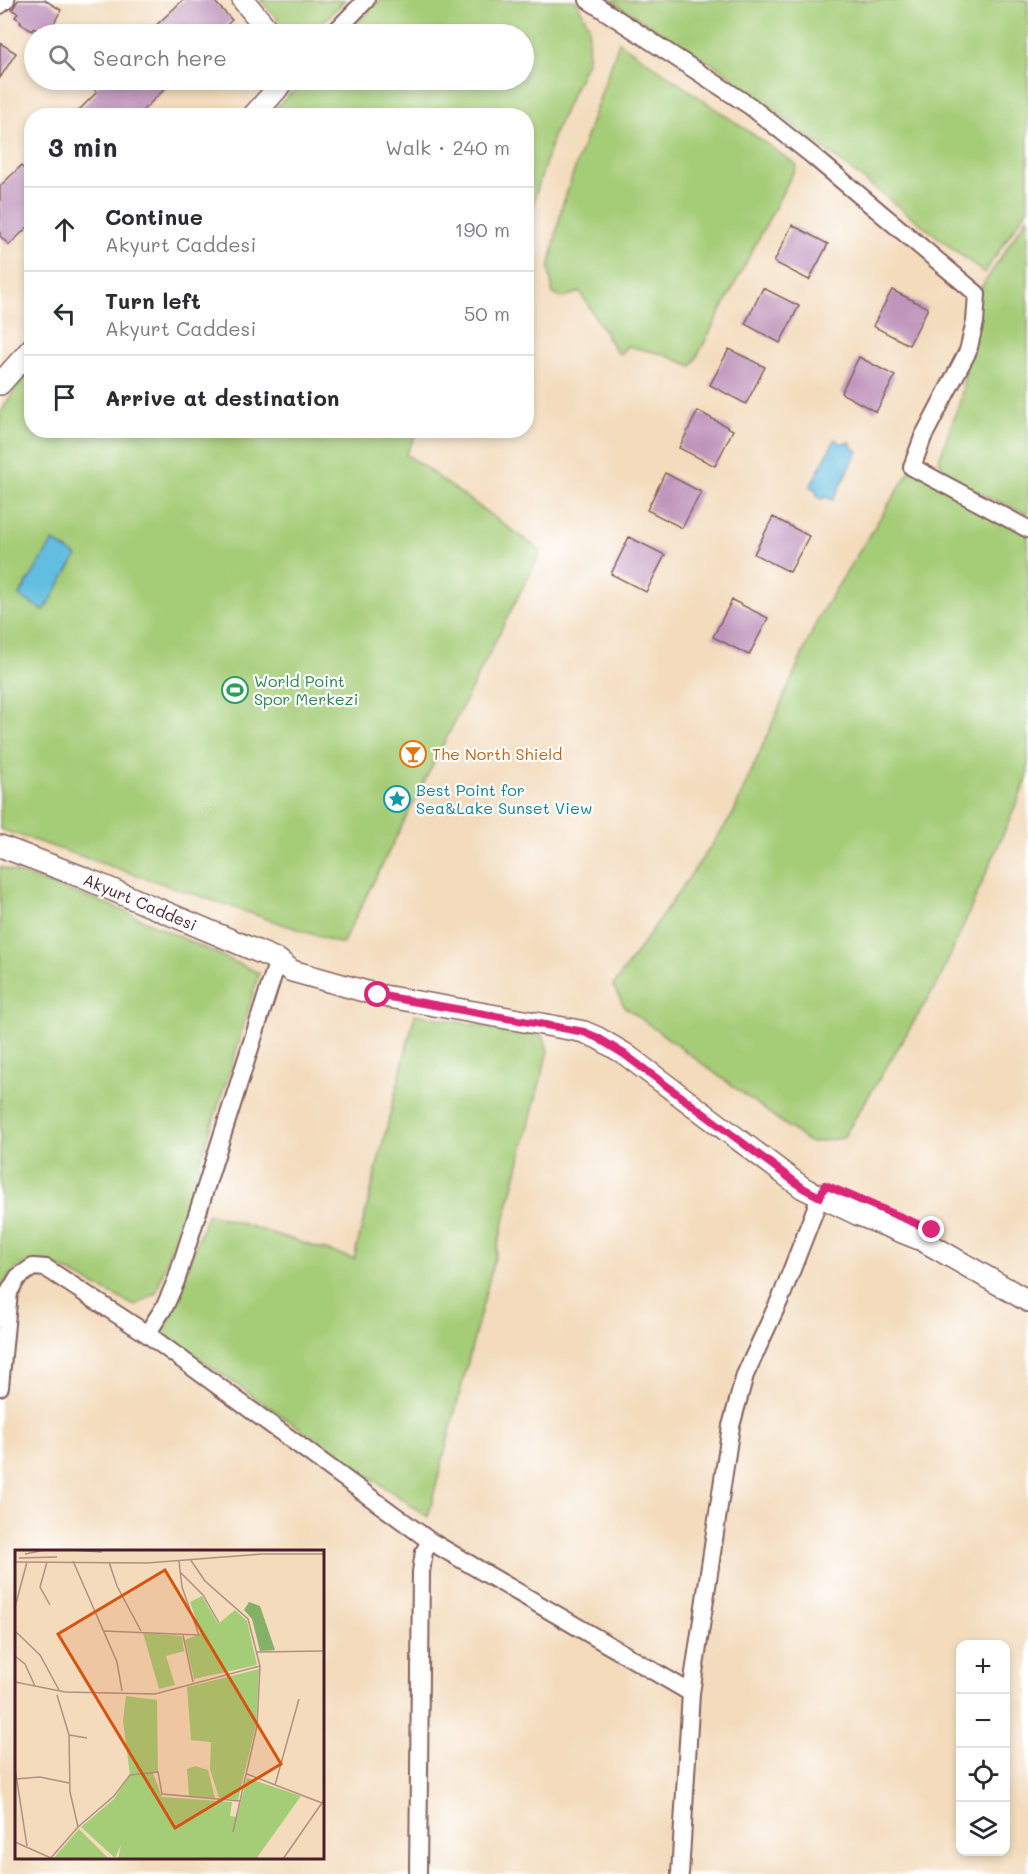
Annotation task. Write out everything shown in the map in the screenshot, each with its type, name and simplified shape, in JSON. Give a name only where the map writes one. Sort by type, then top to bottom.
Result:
[{"type":"street","points":[[0,5],[6,0]]},
{"type":"street","points":[[243,0],[262,24]]},
{"type":"street","points":[[343,24],[366,0]]},
{"type":"street","points":[[588,0],[750,106],[813,156],[976,294],[975,322],[968,351],[923,437],[912,467],[1028,529]]},
{"type":"street","points":[[260,108],[276,90]]},
{"type":"street","points":[[0,384],[24,357]]},
{"type":"street","name":"Akyurt Caddesi","points":[[0,846],[278,960],[292,971],[378,995],[584,1032],[624,1054],[786,1177],[932,1230],[1028,1285]]},
{"type":"street","points":[[147,1334],[165,1306],[176,1281],[278,960]]},
{"type":"street","points":[[680,1874],[691,1693],[731,1426],[745,1375],[782,1295],[823,1191]]},
{"type":"street","name":"Akyurt Caddesi","points":[[823,1191],[857,1214],[922,1240],[1028,1300]]},
{"type":"street","points":[[0,1386],[9,1292],[18,1277],[33,1267],[46,1268],[147,1334],[430,1541],[691,1693]]},
{"type":"street","points":[[418,1874],[421,1572],[424,1552],[430,1541]]},
{"type":"green space","points":[[260,0],[345,0],[321,24],[283,24]]},
{"type":"green space","points":[[379,0],[576,0],[589,26],[588,59],[554,134],[534,204],[534,108],[275,108],[294,90],[534,90],[534,24],[356,24]]},
{"type":"green space","points":[[609,0],[1028,0],[1028,208],[984,273],[721,69]]},
{"type":"green space","points":[[619,42],[797,165],[692,366],[662,354],[627,346],[620,354],[580,292],[562,298],[553,294],[549,269],[562,206]]},
{"type":"green space","points":[[1028,216],[1028,514],[950,481],[939,460],[961,398],[977,294]]},
{"type":"green space","name":"World Point Spor Merkezi","points":[[24,379],[24,438],[414,438],[406,454],[541,551],[342,944],[0,829],[0,412]]},
{"type":"green space","points":[[912,467],[1028,529],[1028,777],[940,979],[843,1138],[810,1143],[625,1007],[613,986],[732,816],[819,616]]},
{"type":"green space","points":[[0,867],[113,906],[259,973],[235,1055],[156,1293],[135,1306],[49,1262],[23,1265],[10,1274],[0,1290]]},
{"type":"green space","points":[[415,1014],[544,1037],[548,1051],[428,1517],[162,1333],[208,1213],[354,1259]]},
{"type":"water","points":[[835,439],[841,443],[850,442],[853,449],[858,451],[833,500],[826,497],[821,499],[817,496],[816,490],[810,487]]},
{"type":"water","points":[[53,541],[77,556],[44,611],[19,596]]},
{"type":"building","points":[[18,0],[45,0],[61,10],[53,24],[24,26],[15,17],[18,13],[12,10]]},
{"type":"building","points":[[183,0],[213,0],[232,20],[228,24],[158,24]]},
{"type":"building","points":[[0,43],[16,53],[0,78]]},
{"type":"building","points":[[95,90],[164,90],[145,108],[81,108],[97,92]]},
{"type":"building","points":[[21,166],[24,169],[24,231],[9,245],[0,236],[0,186]]},
{"type":"building","points":[[792,225],[828,244],[809,280],[774,262]]},
{"type":"building","points":[[763,288],[799,306],[780,343],[745,324]]},
{"type":"building","points":[[892,290],[928,308],[909,345],[873,326]]},
{"type":"building","points":[[729,349],[765,367],[746,404],[710,385]]},
{"type":"building","points":[[859,357],[895,376],[876,412],[841,393]]},
{"type":"building","points":[[698,411],[733,430],[715,466],[679,448]]},
{"type":"building","points":[[665,473],[701,492],[682,528],[647,510]]},
{"type":"building","points":[[773,517],[809,536],[790,572],[754,554]]},
{"type":"building","points":[[629,537],[665,555],[646,592],[611,574]]},
{"type":"building","points":[[732,600],[768,618],[749,655],[713,637]]},
{"type":"place","name":"World Point Spor Merkezi","points":[[235,690]]},
{"type":"place","name":"The North Shield","points":[[413,754]]},
{"type":"place","name":"Best Point for Sea&Lake Sunset View","points":[[397,799]]},
{"type":"route","points":[[378,995],[584,1032],[624,1054],[803,1188],[820,1197],[825,1185],[932,1230]]}]
